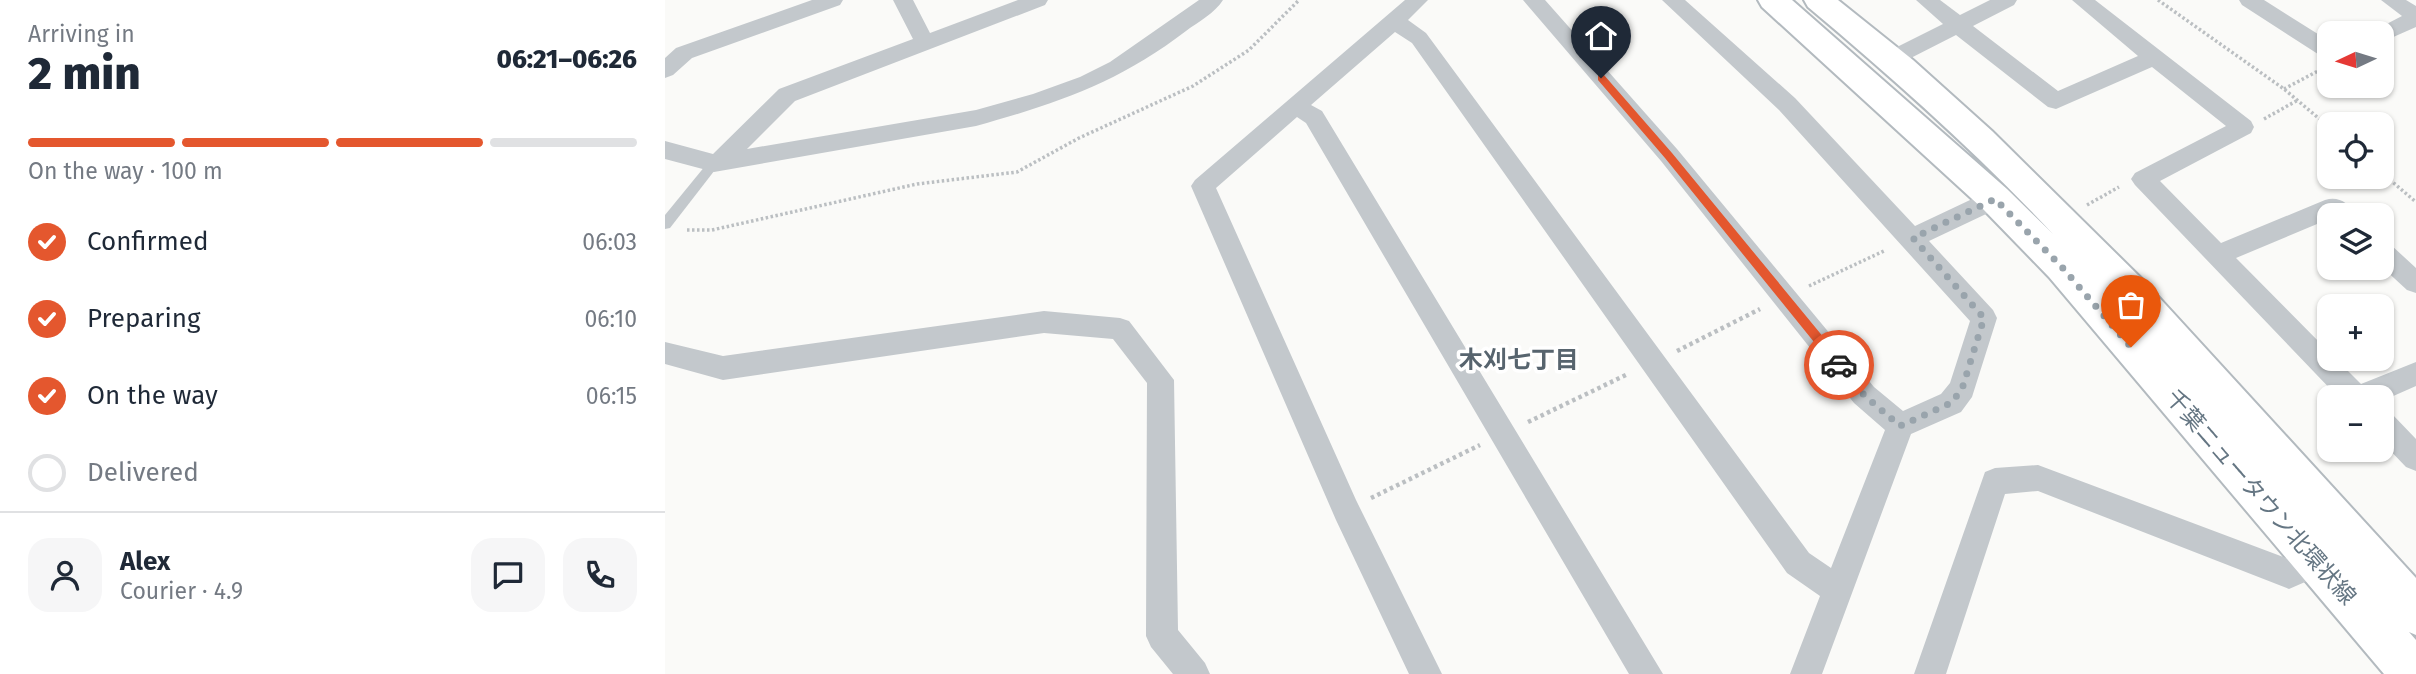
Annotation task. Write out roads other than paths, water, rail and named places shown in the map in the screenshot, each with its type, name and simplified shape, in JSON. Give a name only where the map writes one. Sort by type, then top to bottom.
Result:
[{"type":"main road","name":"千葉ニュータウン北環状線","points":[[1773,0],[1995,199],[2061,266],[2415,674]]},
{"type":"main road","name":"千葉ニュータウン北環状線","points":[[1819,0],[1891,59],[2039,197],[2127,289],[2416,612]]},
{"type":"street","points":[[665,70],[684,53],[833,0]]},
{"type":"street","points":[[903,0],[925,43]]},
{"type":"street","points":[[717,162],[787,95],[1038,0]]},
{"type":"street","points":[[665,150],[717,162],[976,118],[1047,98],[1102,75],[1129,60],[1213,0]]},
{"type":"street","points":[[1418,0],[1203,186],[1346,510],[1426,674]]},
{"type":"street","points":[[1533,0],[1669,155],[1864,395],[1900,426]]},
{"type":"street","points":[[1672,0],[1787,104],[1984,318],[1962,389],[1951,403],[1900,426],[1806,674]]},
{"type":"street","points":[[1926,0],[2056,101],[2155,57]]},
{"type":"street","points":[[1891,59],[2007,0]]},
{"type":"street","points":[[2082,0],[2243,127],[2143,178],[2347,385]]},
{"type":"street","points":[[2249,0],[2317,43]]},
{"type":"street","points":[[2391,0],[2416,17],[2394,29]]},
{"type":"street","points":[[1394,21],[1419,38],[1798,563],[1838,590]]},
{"type":"street","points":[[1295,106],[1314,117],[1647,674]]},
{"type":"street","points":[[1913,238],[1995,199]]},
{"type":"street","points":[[2217,255],[2317,214]]},
{"type":"street","points":[[2394,262],[2416,283]]},
{"type":"street","points":[[665,353],[723,368],[1044,322],[1120,328],[1161,380],[1162,636],[1194,674]]},
{"type":"street","points":[[2389,385],[2416,374]]},
{"type":"street","points":[[2394,436],[2416,458]]},
{"type":"street","points":[[1930,674],[1995,481],[2038,478],[2289,574],[2317,562]]},
{"type":"lane","points":[[671,227],[717,162]]},
{"type":"district","name":"木刈七丁目","points":[[1519,360]]}]
